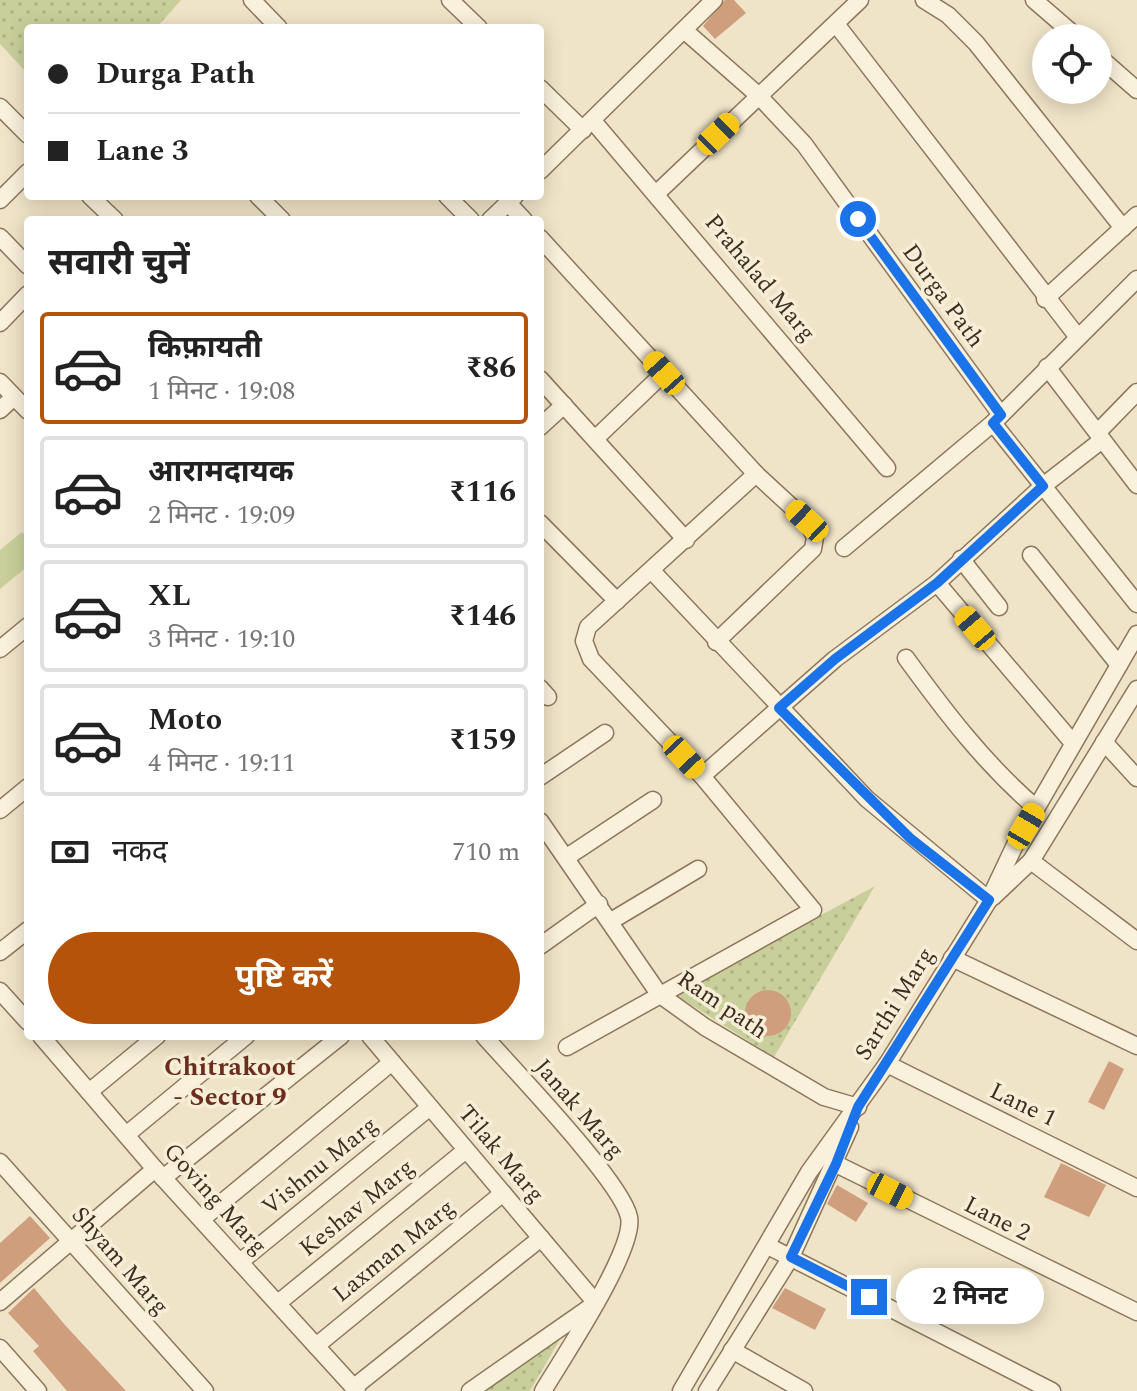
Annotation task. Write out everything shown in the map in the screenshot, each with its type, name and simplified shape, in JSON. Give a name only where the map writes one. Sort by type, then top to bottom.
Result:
[{"type":"street","points":[[252,0],[272,24]]},
{"type":"street","points":[[450,0],[475,24]]},
{"type":"street","points":[[544,167],[714,0]]},
{"type":"street","points":[[657,193],[860,0]]},
{"type":"street","points":[[924,0],[948,15],[976,43],[1123,228]]},
{"type":"street","points":[[1034,0],[1062,24]]},
{"type":"street","points":[[836,24],[960,182],[1045,299],[1077,336]]},
{"type":"street","name":"Durga Path","points":[[684,30],[758,95],[804,144],[998,424],[1137,604]]},
{"type":"street","points":[[1112,68],[1137,90]]},
{"type":"street","name":"Prahalad Marg","points":[[544,91],[588,125],[657,193],[887,468]]},
{"type":"street","points":[[0,107],[24,131]]},
{"type":"street","points":[[0,200],[24,176]]},
{"type":"street","points":[[100,200],[112,216]]},
{"type":"street","points":[[262,200],[278,216]]},
{"type":"street","points":[[451,200],[467,216]]},
{"type":"street","points":[[494,216],[510,200]]},
{"type":"street","points":[[1045,299],[1137,215]]},
{"type":"street","points":[[0,237],[24,262]]},
{"type":"street","points":[[544,242],[756,474],[807,521],[815,537],[813,549],[716,642]]},
{"type":"street","points":[[844,548],[998,424],[1047,367],[1137,279]]},
{"type":"street","points":[[0,323],[24,298]]},
{"type":"street","points":[[1047,367],[1137,485]]},
{"type":"street","points":[[595,439],[664,373]]},
{"type":"street","points":[[0,382],[24,407]]},
{"type":"street","points":[[544,383],[686,540]]},
{"type":"street","points":[[702,776],[835,659],[937,583],[1100,436],[1137,392]]},
{"type":"street","points":[[0,410],[14,397]]},
{"type":"street","points":[[544,423],[564,405]]},
{"type":"street","points":[[567,1047],[813,910],[702,776],[591,659],[584,641],[588,627],[756,474]]},
{"type":"street","points":[[544,531],[617,601]]},
{"type":"street","points":[[1031,555],[1119,665]]},
{"type":"street","points":[[961,559],[999,607]]},
{"type":"street","points":[[652,571],[779,708],[911,839],[989,900],[1031,861],[1135,694]]},
{"type":"street","points":[[937,583],[1073,743]]},
{"type":"street","points":[[0,649],[24,629]]},
{"type":"street","name":"Sarthi Marg","points":[[681,1391],[809,1172],[887,1064],[989,900],[1004,863],[1137,634]]},
{"type":"street","points":[[906,658],[956,727],[1001,778],[1036,808]]},
{"type":"street","points":[[544,774],[605,733]]},
{"type":"street","points":[[1104,742],[1137,778]]},
{"type":"street","points":[[0,810],[24,790]]},
{"type":"street","points":[[567,857],[653,800]]},
{"type":"street","name":"Ram path","points":[[544,826],[659,994],[705,1027],[824,1097],[858,1107]]},
{"type":"street","points":[[1031,861],[1137,941]]},
{"type":"street","points":[[611,921],[698,869]]},
{"type":"street","points":[[544,943],[599,904]]},
{"type":"street","points":[[0,952],[24,933]]},
{"type":"street","points":[[952,958],[1137,1046]]},
{"type":"street","points":[[0,991],[24,1018]]},
{"type":"street","name":"Goving Marg","points":[[44,1040],[159,1173],[355,1389]]},
{"type":"street","points":[[89,1092],[152,1040]]},
{"type":"street","points":[[126,1135],[241,1040]]},
{"type":"street","points":[[0,1302],[159,1173],[336,1040]]},
{"type":"street","name":"Tilak Marg","points":[[373,1040],[596,1303]]},
{"type":"street","name":"Janak Marg","points":[[487,1040],[615,1186],[630,1218],[625,1245],[596,1303]]},
{"type":"street","points":[[202,1219],[392,1062]]},
{"type":"street","name":"Lane 1","points":[[887,1064],[1137,1188]]},
{"type":"street","name":"Vishnu Marg","points":[[240,1262],[430,1107]]},
{"type":"street","points":[[707,1391],[755,1308],[791,1257],[836,1164],[858,1107]]},
{"type":"street","name":"Keshav Marg","points":[[278,1303],[466,1150]]},
{"type":"street","name":"Shyam Marg","points":[[0,1162],[205,1391]]},
{"type":"street","name":"Lane 2","points":[[836,1164],[1024,1260],[1137,1312]]},
{"type":"street","name":"Laxman Marg","points":[[316,1346],[503,1193]]},
{"type":"street","points":[[355,1389],[541,1238]]},
{"type":"street","points":[[768,1246],[1052,1391]]},
{"type":"street","points":[[470,1391],[596,1303]]},
{"type":"street","points":[[543,1391],[596,1303]]},
{"type":"street","points":[[0,1348],[38,1391]]},
{"type":"street","points":[[732,1350],[804,1391]]},
{"type":"green space","points":[[0,0],[181,0],[160,24],[24,24],[24,70],[0,44]]},
{"type":"green space","points":[[22,532],[24,534],[24,569],[0,589],[0,550]]},
{"type":"green space","points":[[875,886],[774,1057],[674,994]]},
{"type":"green space","points":[[577,1310],[530,1391],[474,1391]]},
{"type":"building","points":[[725,0],[734,0],[746,13],[715,39],[703,26]]},
{"type":"building","points":[[768,990],[785,996],[791,1013],[785,1030],[768,1036],[751,1030],[745,1013],[751,996]]},
{"type":"building","points":[[1109,1061],[1124,1069],[1104,1110],[1088,1102]]},
{"type":"building","points":[[1061,1163],[1106,1185],[1089,1217],[1044,1197]]},
{"type":"building","points":[[837,1185],[868,1203],[856,1222],[827,1204]]},
{"type":"building","points":[[30,1216],[50,1238],[0,1283],[0,1243]]},
{"type":"building","points":[[34,1288],[126,1391],[67,1391],[33,1351],[39,1346],[8,1313]]},
{"type":"building","points":[[785,1288],[826,1309],[815,1330],[772,1308]]},
{"type":"district","name":"Chitrakoot - Sector 9","points":[[230,1082]]},
{"type":"route","points":[[858,219],[1001,415],[993,423],[1043,486],[937,583],[835,659],[779,708],[867,799],[911,839],[989,900],[858,1107],[836,1164],[811,1210],[791,1257],[869,1297]]}]
